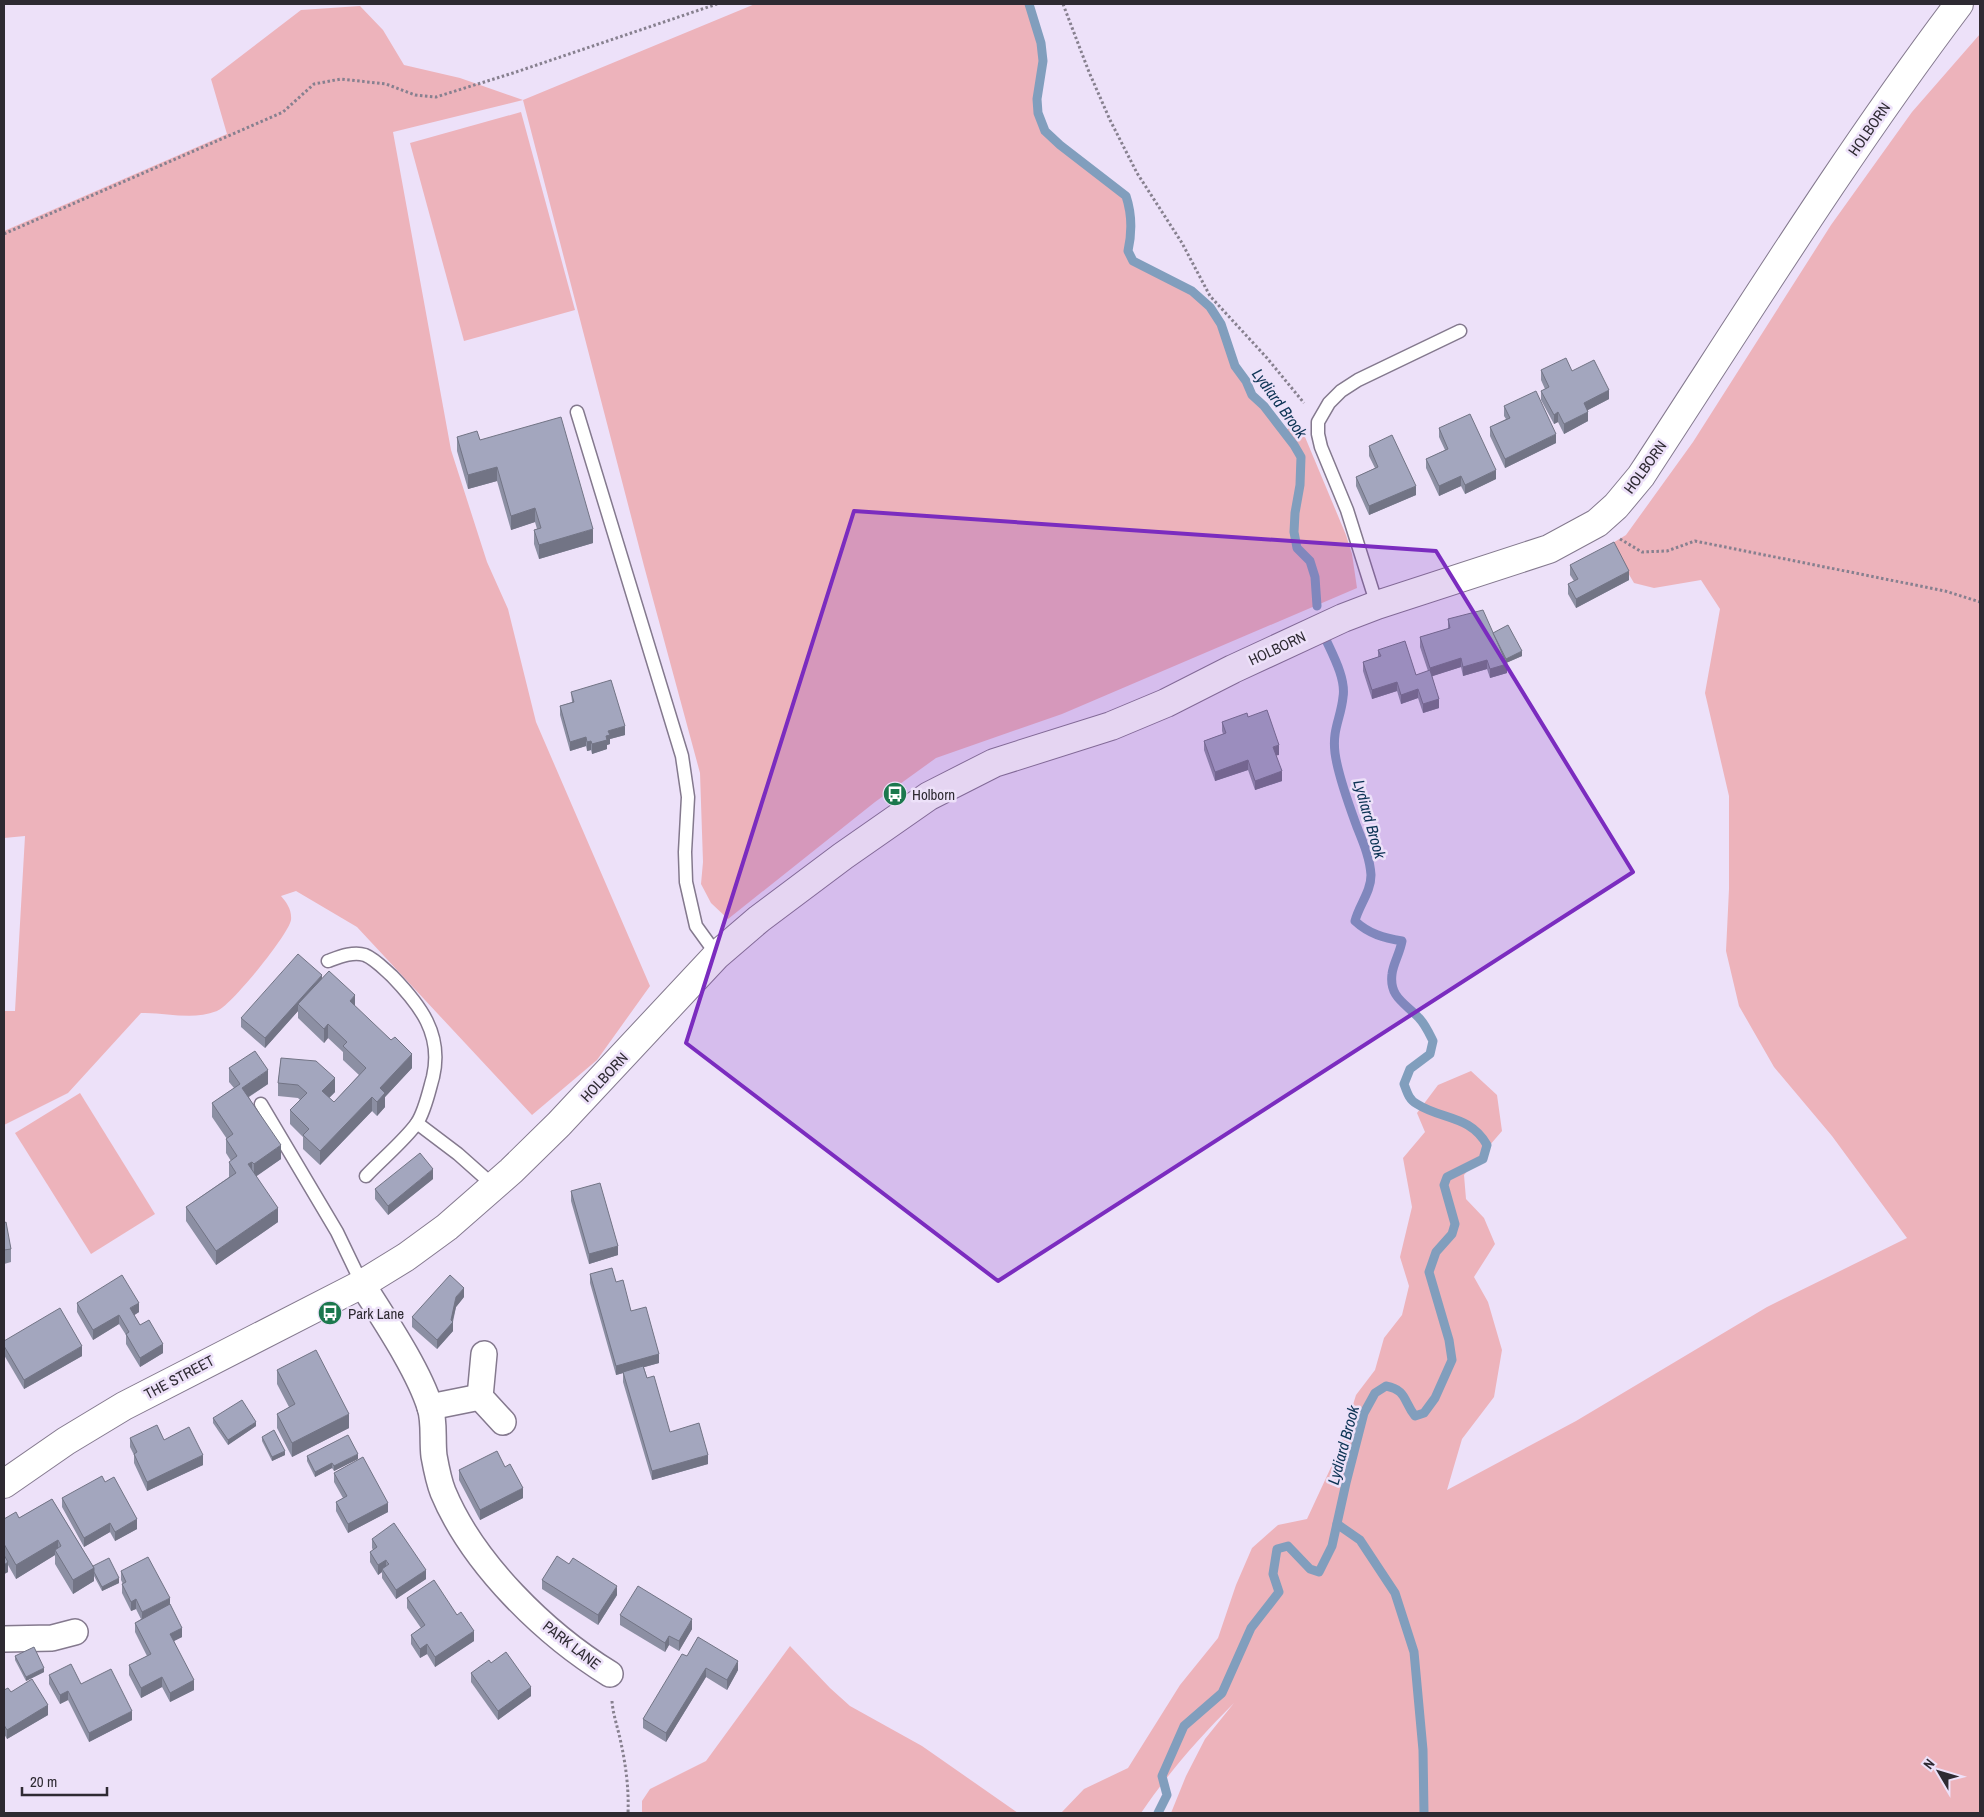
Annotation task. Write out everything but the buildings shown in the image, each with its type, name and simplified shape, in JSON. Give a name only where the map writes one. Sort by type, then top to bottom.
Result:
[{"type":"street","name":"HOLBORN","points":[[362,1284],[406,1257],[447,1227],[494,1186],[559,1124],[717,955],[759,919],[843,856],[929,796],[994,763],[1111,726],[1166,703],[1274,650],[1377,605],[1541,552],[1572,538],[1598,523],[1616,506],[1641,476],[1853,151],[1911,68],[1960,4]]},
{"type":"street","name":"PARK LANE","points":[[362,1284],[412,1368],[430,1408],[434,1456],[442,1490],[472,1547],[528,1609],[584,1658],[610,1674]]},
{"type":"street","name":"THE STREET","points":[[4,1484],[66,1441],[124,1406],[362,1284]]},
{"type":"street","points":[[484,1354],[480,1397],[503,1422]]},
{"type":"street","points":[[430,1408],[480,1397]]},
{"type":"street","points":[[4,1639],[52,1638],[75,1632]]},
{"type":"lane","points":[[1377,605],[1348,510],[1321,447],[1318,422],[1329,403],[1341,391],[1358,380],[1460,331]]},
{"type":"lane","points":[[576,412],[682,756],[688,797],[685,852],[686,882],[696,926],[717,955]]},
{"type":"lane","points":[[328,961],[342,956],[365,955],[380,964],[424,1014],[432,1033],[436,1052],[433,1075],[417,1123],[366,1176]]},
{"type":"lane","points":[[261,1104],[337,1232],[362,1284]]},
{"type":"lane","points":[[417,1123],[458,1154],[494,1186]]},
{"type":"path","points":[[4,234],[283,112],[314,84],[341,79],[362,80],[386,84],[415,95],[436,97],[717,4]]},
{"type":"path","points":[[1063,4],[1088,72],[1110,120],[1137,173],[1182,243],[1210,296],[1267,358],[1318,422]]},
{"type":"path","points":[[1598,523],[1642,552],[1668,551],[1695,541],[1945,592],[1980,602]]},
{"type":"path","name":"PARK LANE","points":[[610,1674],[613,1714],[621,1742],[628,1783],[628,1813]]},
{"type":"highlighted area","points":[[854,511],[1436,551],[1633,872],[998,1281],[686,1043]]},
{"type":"shaded area","points":[[755,4],[1029,4],[1041,43],[1043,61],[1037,99],[1038,113],[1045,131],[1060,145],[1126,196],[1131,223],[1128,251],[1134,261],[1192,291],[1210,307],[1221,324],[1235,366],[1246,381],[1252,395],[1264,406],[1281,431],[1300,425],[1346,535],[1352,554],[1357,588],[1062,714],[936,758],[875,802],[728,919],[711,903],[701,884],[703,862],[700,773],[644,566],[523,100]]},
{"type":"shaded area","points":[[360,6],[383,30],[404,65],[460,78],[523,100],[393,132],[451,450],[487,562],[508,609],[536,722],[650,986],[597,1060],[532,1115],[357,927],[296,891],[281,896],[291,913],[288,928],[246,984],[224,1007],[207,1014],[188,1016],[141,1013],[68,1093],[4,1125],[4,1011],[15,1011],[25,836],[4,838],[4,231],[227,134],[211,79],[301,10]]},
{"type":"shaded area","points":[[1980,34],[1980,1813],[1171,1813],[1186,1776],[1205,1739],[1234,1703],[1162,1783],[1141,1813],[1061,1813],[1084,1789],[1128,1768],[1180,1685],[1218,1638],[1236,1585],[1252,1548],[1278,1525],[1307,1519],[1339,1450],[1356,1395],[1375,1370],[1384,1338],[1402,1315],[1409,1286],[1400,1257],[1412,1207],[1403,1158],[1425,1132],[1417,1113],[1438,1085],[1471,1071],[1497,1095],[1502,1131],[1464,1175],[1466,1199],[1484,1218],[1495,1244],[1474,1277],[1488,1302],[1502,1350],[1494,1397],[1462,1439],[1447,1490],[1576,1421],[1767,1307],[1907,1238],[1832,1136],[1774,1067],[1739,1006],[1726,951],[1729,889],[1729,796],[1705,693],[1720,609],[1701,580],[1654,588],[1634,583],[1611,544],[1626,535],[1693,442],[1831,225],[1912,112]]},
{"type":"shaded area","points":[[521,112],[575,310],[464,341],[410,143]]},
{"type":"shaded area","points":[[80,1093],[155,1214],[91,1254],[15,1133]]},
{"type":"shaded area","points":[[790,1646],[850,1706],[922,1746],[1018,1813],[642,1813],[642,1801],[650,1789],[706,1761]]},
{"type":"waterway","name":"Lydiard Brook","points":[[1029,4],[1041,43],[1043,61],[1037,99],[1038,113],[1045,131],[1060,145],[1126,196],[1131,223],[1128,251],[1133,261],[1192,291],[1210,307],[1221,324],[1235,366],[1246,381],[1252,395],[1264,406],[1301,457],[1300,485],[1294,532],[1297,548],[1310,561],[1315,577],[1317,606]]},
{"type":"waterway","name":"Lydiard Brook","points":[[1158,1813],[1167,1795],[1162,1776],[1184,1726],[1222,1693],[1251,1628],[1279,1592],[1273,1574],[1277,1549],[1288,1546],[1310,1569],[1319,1572],[1332,1546],[1364,1413],[1375,1393],[1386,1386],[1398,1390],[1415,1416],[1424,1413],[1435,1398],[1452,1360],[1449,1340],[1429,1272],[1436,1252],[1452,1234],[1455,1224],[1444,1185],[1447,1177],[1483,1159],[1487,1145],[1480,1135],[1464,1123],[1426,1109],[1414,1102],[1404,1084],[1410,1069],[1430,1054],[1433,1041],[1423,1023],[1399,999],[1393,988],[1393,970],[1402,941],[1377,935],[1355,921],[1367,893],[1371,875],[1366,850],[1347,800],[1336,762],[1334,745],[1342,704],[1343,683],[1327,642]]},
{"type":"waterway","points":[[1337,1524],[1360,1540],[1395,1593],[1414,1652],[1423,1750],[1424,1813]]},
{"type":"place","name":"Holborn","points":[[895,794]]},
{"type":"place","name":"Park Lane","points":[[330,1313]]}]
